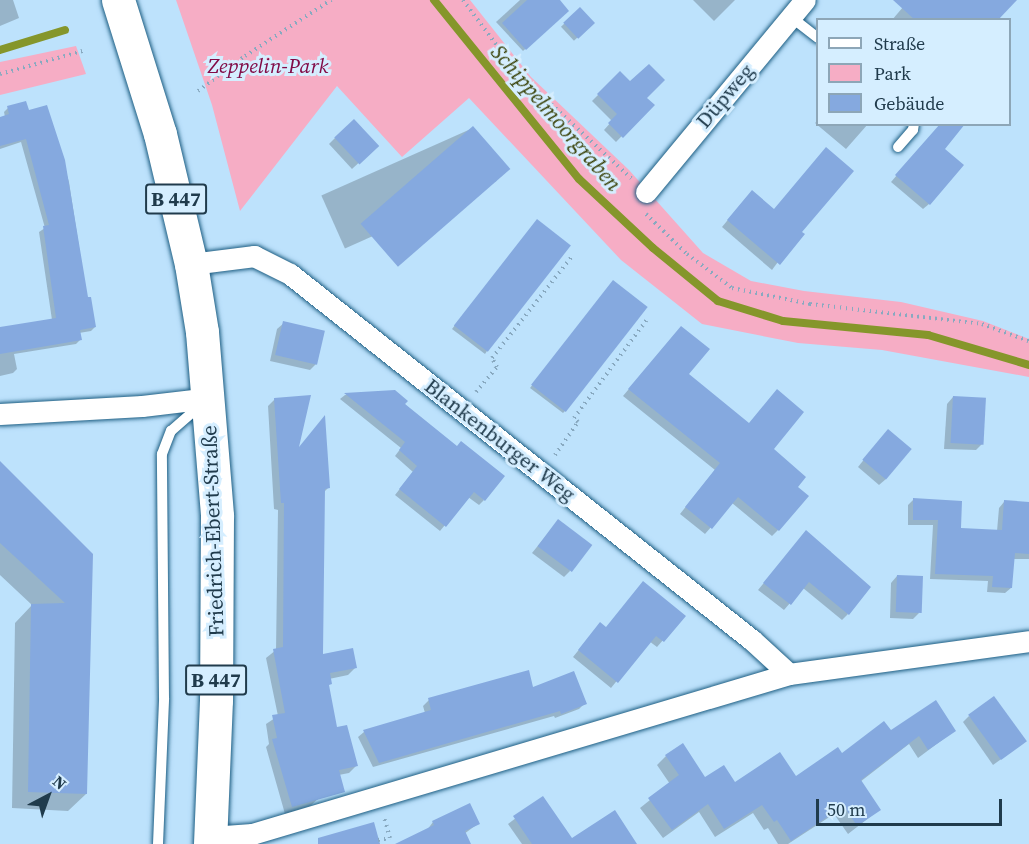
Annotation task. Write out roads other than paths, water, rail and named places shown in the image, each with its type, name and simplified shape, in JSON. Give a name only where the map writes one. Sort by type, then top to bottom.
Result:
[{"type":"main road","name":"Friedrich-Ebert-Straße","points":[[118,0],[146,85],[191,264],[202,332],[217,516],[216,700],[210,841]]},
{"type":"street","name":"Düpweg","points":[[646,192],[805,0]]},
{"type":"street","name":"Blankenburger Weg","points":[[191,264],[254,256],[290,274],[752,640],[789,674]]},
{"type":"street","name":"Friedrich-Ebert-Straße","points":[[0,414],[142,406],[209,398]]},
{"type":"street","points":[[210,841],[252,834],[789,674],[1029,641]]},
{"type":"lane","points":[[791,16],[816,36]]},
{"type":"lane","points":[[898,147],[913,130],[914,126]]},
{"type":"lane","points":[[158,844],[164,698],[162,454],[171,431],[209,398]]},
{"type":"waterway","name":"Schippelmoorgraben","points":[[434,0],[579,179],[653,248],[718,301],[783,321],[928,335],[1029,365]]},
{"type":"waterway","points":[[0,50],[65,30]]},
{"type":"park label","name":"Zeppelin-Park","points":[[268,66]]}]
